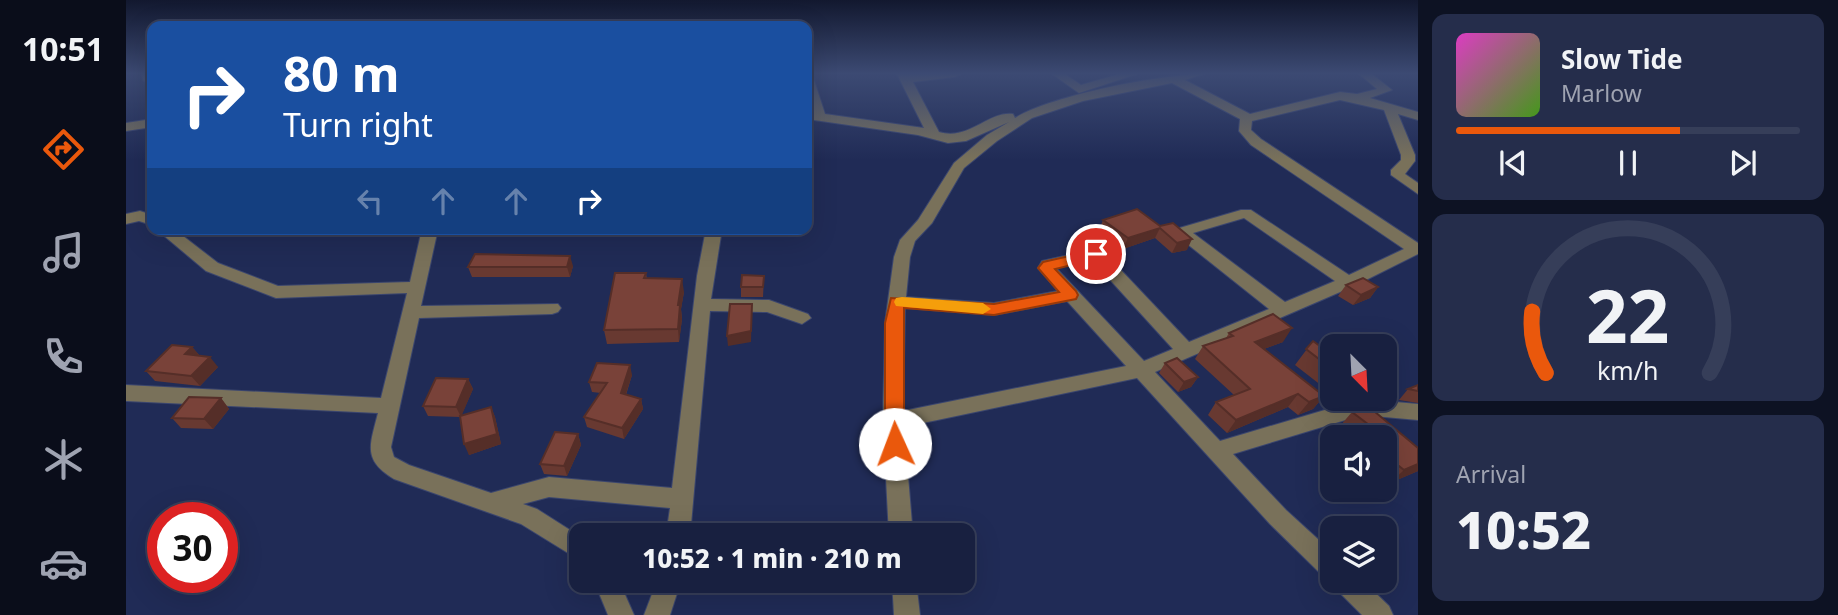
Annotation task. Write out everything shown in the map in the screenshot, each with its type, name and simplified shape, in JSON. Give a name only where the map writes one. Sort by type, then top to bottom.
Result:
[{"type":"street","points":[[918,103],[933,134]]},
{"type":"street","points":[[813,115],[933,134],[948,139],[961,138],[1046,103]]},
{"type":"street","points":[[900,523],[893,421],[894,323],[902,257],[908,240],[924,223],[959,166],[992,138],[1028,115],[1061,103]]},
{"type":"street","points":[[1219,103],[1248,118]]},
{"type":"street","points":[[893,421],[1142,370],[1348,282],[1416,248],[1256,142],[1245,131],[1244,122],[1248,118],[1311,103]]},
{"type":"street","points":[[1373,103],[1418,116]]},
{"type":"street","points":[[1390,108],[1408,155],[1408,161],[1398,170],[1398,175],[1418,190]]},
{"type":"street","points":[[126,127],[147,124]]},
{"type":"street","points":[[1283,310],[1181,232],[1246,213],[1348,282]]},
{"type":"street","points":[[126,219],[140,216],[147,218]]},
{"type":"street","points":[[172,235],[212,267],[276,292],[417,286]]},
{"type":"street","points":[[429,235],[380,447],[386,463],[402,472],[529,516],[569,542]]},
{"type":"street","points":[[679,523],[702,305],[713,235]]},
{"type":"street","points":[[1187,352],[1096,254],[1048,265],[1046,268],[1215,451],[1320,556]]},
{"type":"street","points":[[896,302],[994,309],[1070,295]]},
{"type":"street","points":[[702,305],[769,306],[802,318]]},
{"type":"street","points":[[411,312],[552,308]]},
{"type":"street","points":[[126,393],[388,406]]},
{"type":"street","points":[[1397,410],[1418,412]]},
{"type":"street","points":[[1215,451],[1349,411]]},
{"type":"street","points":[[1366,411],[1382,425]]},
{"type":"street","points":[[491,502],[549,487],[682,499]]},
{"type":"street","points":[[611,593],[621,615]]},
{"type":"street","points":[[657,615],[665,593]]},
{"type":"street","points":[[905,593],[907,615]]},
{"type":"street","points":[[1357,593],[1380,615]]},
{"type":"building","points":[[1137,209],[1160,226],[1173,223],[1192,239],[1177,243],[1160,228],[1128,238],[1103,220]]},
{"type":"building","points":[[475,254],[570,256],[567,267],[468,267]]},
{"type":"building","points":[[615,273],[646,273],[644,278],[682,279],[678,329],[604,330]]},
{"type":"building","points":[[742,275],[764,276],[763,287],[741,287]]},
{"type":"building","points":[[1363,278],[1378,287],[1361,295],[1346,285]]},
{"type":"building","points":[[730,304],[752,304],[751,331],[727,336]]},
{"type":"building","points":[[1273,314],[1292,328],[1255,342],[1320,393],[1320,398],[1309,402],[1298,394],[1236,420],[1216,402],[1250,389],[1203,346],[1233,336],[1229,333]]},
{"type":"building","points":[[1313,341],[1320,346],[1320,360],[1306,349]]},
{"type":"building","points":[[172,345],[192,347],[185,354],[210,357],[191,376],[146,371]]},
{"type":"building","points":[[1177,358],[1198,377],[1184,382],[1165,363]]},
{"type":"building","points":[[597,363],[630,365],[621,393],[641,399],[622,428],[584,417],[607,383],[589,382]]},
{"type":"building","points":[[436,378],[468,379],[456,407],[423,406]]},
{"type":"building","points":[[189,397],[221,398],[204,419],[172,418]]},
{"type":"building","points":[[491,407],[497,434],[464,444],[460,416]]},
{"type":"building","points":[[1374,411],[1391,425],[1369,425],[1352,412]]},
{"type":"building","points":[[1397,430],[1418,448],[1418,464],[1404,470],[1397,464]]},
{"type":"building","points":[[555,432],[578,434],[564,466],[540,464]]},
{"type":"slow traffic","points":[[902,302],[983,309]]},
{"type":"route","points":[[895,444],[893,421],[896,302],[994,309],[1070,295],[1046,268],[1048,265],[1096,254]]}]
